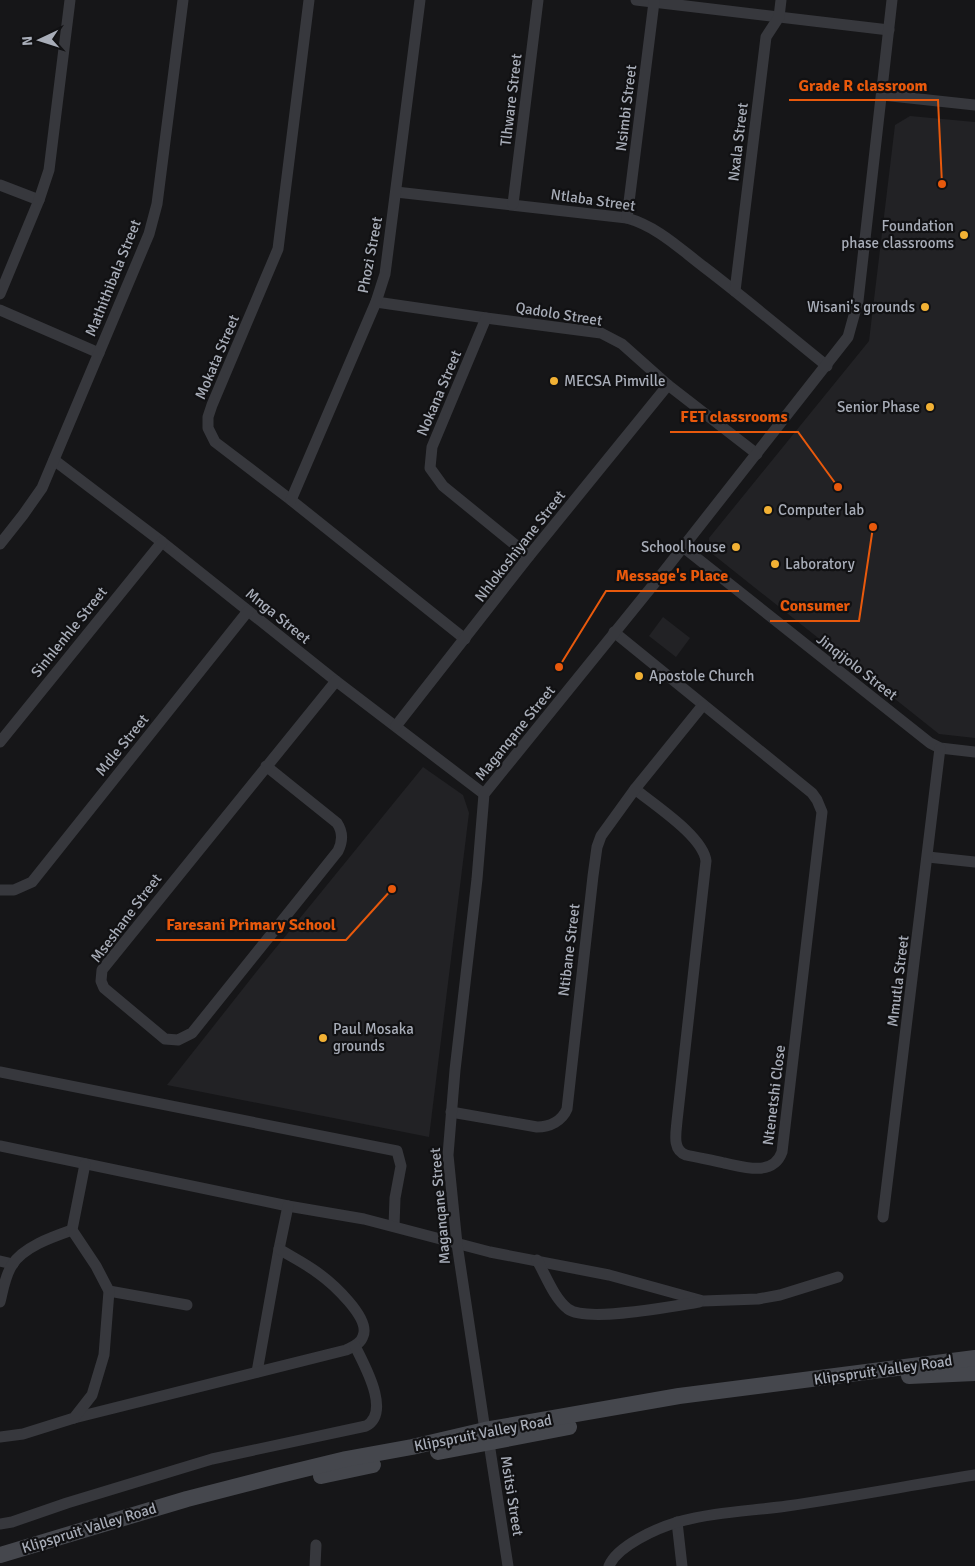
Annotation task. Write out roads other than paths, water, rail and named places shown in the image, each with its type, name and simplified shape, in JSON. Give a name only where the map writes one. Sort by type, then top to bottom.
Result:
[{"type":"street","points":[[0,294],[39,200],[49,170],[70,0]]},
{"type":"street","name":"Mathithibala Street","points":[[0,544],[42,488],[149,234],[157,204],[183,0]]},
{"type":"street","name":"Mokata Street","points":[[309,0],[278,249],[212,405],[208,423],[209,432],[215,442],[465,639]]},
{"type":"street","name":"Phozi Street","points":[[291,500],[376,302],[385,274],[420,0]]},
{"type":"street","name":"Tlhware Street","points":[[513,204],[538,0]]},
{"type":"street","points":[[636,0],[889,30]]},
{"type":"street","name":"Nxala Street","points":[[735,291],[766,37],[779,17],[782,0]]},
{"type":"street","name":"Maganqane Street","points":[[487,1437],[457,1244],[448,1155],[484,794],[683,547],[848,337],[858,301],[892,0]]},
{"type":"street","name":"Nsimbi Street","points":[[627,218],[654,2]]},
{"type":"street","points":[[882,95],[975,105]]},
{"type":"street","points":[[0,185],[39,200]]},
{"type":"street","name":"Ntlaba Street","points":[[396,192],[627,218],[655,229],[827,366]]},
{"type":"street","name":"Qadolo Street","points":[[376,302],[601,333],[622,344],[668,385],[757,454]]},
{"type":"street","points":[[0,310],[99,353]]},
{"type":"street","name":"Nokana Street","points":[[486,318],[432,447],[430,468],[443,486],[529,556]]},
{"type":"street","name":"Nhlokoshiyane Street","points":[[396,726],[529,556],[668,385]]},
{"type":"street","name":"Mnga Street","points":[[54,460],[162,542],[336,681],[484,794]]},
{"type":"street","name":"Sinhlenhle Street","points":[[0,742],[162,542]]},
{"type":"street","name":"Jinqijolo Street","points":[[683,547],[930,743],[940,748],[975,752]]},
{"type":"street","name":"Mdle Street","points":[[0,890],[14,890],[32,882],[248,611]]},
{"type":"street","name":"Ntenetshi Close","points":[[614,632],[812,793],[822,812],[782,1152],[778,1160],[768,1167],[754,1169],[686,1155],[681,1153],[677,1147],[676,1121],[706,860],[703,850],[692,836],[635,790]]},
{"type":"street","name":"Mseshane Street","points":[[266,766],[336,823],[342,833],[341,845],[192,1033],[178,1040],[165,1039],[104,988],[101,981],[101,972],[106,964],[266,766],[336,681]]},
{"type":"street","name":"Ntibane Street","points":[[451,1112],[537,1127],[549,1126],[564,1115],[567,1109],[597,848],[610,823],[703,705]]},
{"type":"street","name":"Mmutla Street","points":[[883,1217],[940,748]]},
{"type":"street","points":[[928,857],[975,862]]},
{"type":"street","points":[[0,1062],[6,1073],[397,1151],[401,1166],[395,1198],[394,1226]]},
{"type":"street","points":[[0,1146],[394,1226],[457,1244],[609,1275],[703,1301]]},
{"type":"street","points":[[74,1418],[92,1395],[99,1376],[107,1333],[109,1291],[96,1266],[72,1230],[85,1164]]},
{"type":"street","points":[[257,1372],[288,1206]]},
{"type":"street","points":[[0,1302],[6,1277],[12,1264],[28,1250],[72,1230]]},
{"type":"street","points":[[0,1437],[23,1434],[74,1418],[346,1350],[355,1346],[362,1339],[364,1330],[361,1320],[350,1302],[318,1274],[279,1249]]},
{"type":"street","points":[[537,1260],[555,1293],[568,1309],[579,1314],[631,1312],[703,1301],[758,1299],[780,1295],[838,1277]]},
{"type":"street","points":[[0,1261],[12,1264]]},
{"type":"street","points":[[109,1291],[187,1305]]},
{"type":"street","points":[[0,1524],[12,1522],[67,1503],[212,1459],[366,1426],[374,1418],[376,1400],[370,1377],[355,1346]]},
{"type":"street","name":"Klipspruit Valley Road","points":[[0,1555],[209,1500],[412,1457],[487,1437],[679,1396],[975,1358]]},
{"type":"street","name":"Klipspruit Valley Road","points":[[487,1437],[713,1400],[893,1377],[975,1373]]},
{"type":"street","name":"Msitsi Street","points":[[487,1437],[508,1566]]},
{"type":"street","points":[[609,1566],[620,1550],[655,1531],[677,1522],[818,1502],[975,1475]]},
{"type":"street","points":[[677,1522],[682,1566]]},
{"type":"street","name":"Klipspruit Valley Road","points":[[0,1562],[66,1539]]},
{"type":"street","points":[[315,1566],[316,1544]]},
{"type":"place","name":"Grade R classroom","points":[[942,184]]},
{"type":"place","name":"Foundation phase classrooms","points":[[964,235]]},
{"type":"place","name":"Wisani's grounds","points":[[925,307]]},
{"type":"place","name":"MECSA Pimville","points":[[554,381]]},
{"type":"place","name":"Senior Phase","points":[[930,407]]},
{"type":"place","name":"FET classrooms","points":[[838,487]]},
{"type":"place","name":"Computer lab","points":[[768,510]]},
{"type":"place","name":"Consumer","points":[[873,527]]},
{"type":"place","name":"School house","points":[[736,547]]},
{"type":"place","name":"Laboratory","points":[[775,564]]},
{"type":"place","name":"Message's Place","points":[[559,667]]},
{"type":"place","name":"Apostole Church","points":[[639,676]]},
{"type":"place","name":"Faresani Primary School","points":[[392,889]]},
{"type":"place","name":"Paul Mosaka grounds","points":[[323,1038]]}]
